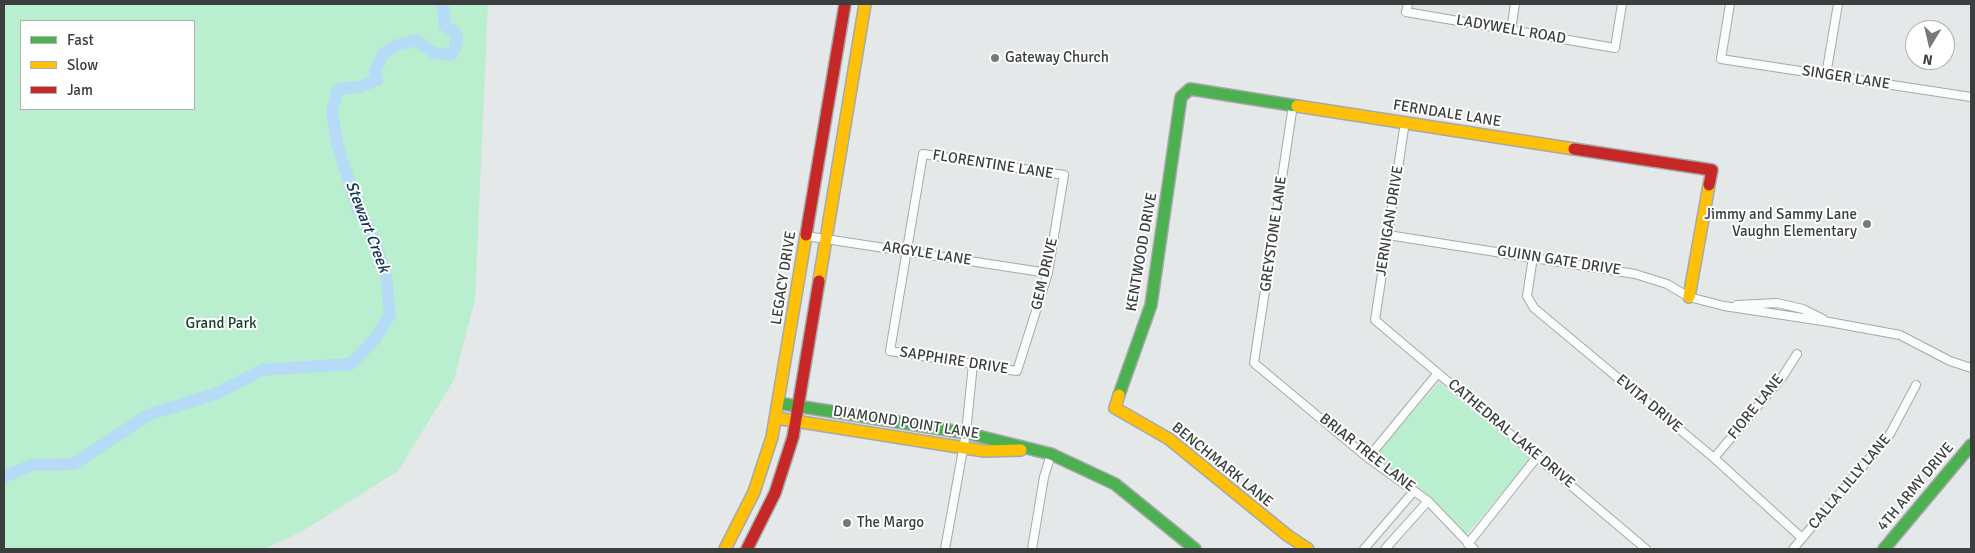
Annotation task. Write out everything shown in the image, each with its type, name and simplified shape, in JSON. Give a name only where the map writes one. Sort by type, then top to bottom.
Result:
[{"type":"street","name":"LEGACY DRIVE","points":[[725,549],[761,475],[776,418],[845,4]]},
{"type":"street","points":[[747,549],[778,488],[796,421],[866,4]]},
{"type":"street","name":"LADYWELL ROAD","points":[[1408,4],[1406,12],[1615,48],[1622,4]]},
{"type":"street","points":[[1511,30],[1515,4]]},
{"type":"street","name":"SINGER LANE","points":[[1730,4],[1721,59],[1971,97]]},
{"type":"street","points":[[1826,75],[1838,4]]},
{"type":"street","name":"FERNDALE LANE","points":[[1181,97],[1190,89],[1712,170],[1689,296]]},
{"type":"street","name":"KENTWOOD DRIVE","points":[[1115,408],[1151,305],[1181,97]]},
{"type":"street","name":"GREYSTONE LANE","points":[[1254,363],[1293,105]]},
{"type":"street","name":"JERNIGAN DRIVE","points":[[1375,320],[1405,122]]},
{"type":"street","name":"FLORENTINE LANE","points":[[907,251],[923,154],[1064,176]]},
{"type":"street","name":"GEM DRIVE","points":[[1017,371],[1048,273],[1064,176]]},
{"type":"street","name":"GUINN GATE DRIVE","points":[[1388,235],[1635,274],[1667,284],[1689,296],[1724,306],[1900,335],[1950,361],[1971,368]]},
{"type":"street","name":"ARGYLE LANE","points":[[806,236],[1048,273]]},
{"type":"street","name":"SAPPHIRE DRIVE","points":[[907,251],[890,351],[1017,371]]},
{"type":"street","name":"EVITA DRIVE","points":[[1533,257],[1527,296],[1534,308],[1714,458],[1802,538]]},
{"type":"street","name":"CATHEDRAL LAKE DRIVE","points":[[1375,320],[1646,549]]},
{"type":"street","name":"FIORE LANE","points":[[1714,458],[1782,376],[1797,354]]},
{"type":"street","name":"BRIAR TREE LANE","points":[[1254,363],[1368,458],[1428,501],[1471,547]]},
{"type":"street","points":[[945,549],[966,433],[973,364]]},
{"type":"street","points":[[1368,458],[1438,373]]},
{"type":"street","name":"CALLA LILLY LANE","points":[[1793,549],[1890,434],[1916,385]]},
{"type":"street","name":"DIAMOND POINT LANE","points":[[778,403],[966,433],[1051,454],[1114,484],[1195,549]]},
{"type":"street","name":"BENCHMARK LANE","points":[[1115,408],[1169,439],[1286,535],[1308,549]]},
{"type":"street","name":"DIAMOND POINT LANE","points":[[776,418],[984,451],[1032,449]]},
{"type":"street","name":"4TH ARMY DRIVE","points":[[1884,549],[1971,445]]},
{"type":"street","points":[[1040,549],[1032,548],[1044,477],[1051,454]]},
{"type":"street","points":[[1471,547],[1537,457]]},
{"type":"street","points":[[1364,549],[1414,491]]},
{"type":"street","points":[[1385,549],[1428,501]]},
{"type":"green space","name":"Grand Park","points":[[4,4],[488,4],[475,300],[454,380],[398,471],[301,532],[264,549],[4,549]]},
{"type":"green space","points":[[1439,382],[1531,459],[1466,535],[1423,491],[1374,458]]},
{"type":"waterway","name":"Stewart Creek","points":[[4,477],[32,465],[74,464],[148,415],[218,393],[262,370],[351,364],[375,339],[390,315],[386,276],[374,239],[358,210],[337,143],[332,111],[338,89],[359,87],[377,80],[375,71],[383,54],[395,46],[416,40],[434,53],[451,55],[457,38],[456,33],[445,26],[443,4]]},
{"type":"traffic: fast","points":[[1119,395],[1151,305],[1181,97],[1190,89],[1297,106]]},
{"type":"traffic: fast","points":[[778,403],[966,433],[1051,454],[1115,484],[1195,549]]},
{"type":"traffic: fast","points":[[1884,549],[1971,445]]},
{"type":"traffic: slow","points":[[819,281],[865,4]]},
{"type":"traffic: slow","points":[[1297,106],[1574,149]]},
{"type":"traffic: slow","points":[[1689,297],[1709,185]]},
{"type":"traffic: slow","points":[[725,549],[754,492],[772,437],[806,235]]},
{"type":"traffic: slow","points":[[1119,395],[1115,408],[1169,439],[1287,535],[1308,549]]},
{"type":"traffic: slow","points":[[776,418],[984,451],[1021,450]]},
{"type":"traffic: jam","points":[[806,235],[845,4]]},
{"type":"traffic: jam","points":[[1574,149],[1712,170],[1709,185]]},
{"type":"traffic: jam","points":[[747,549],[775,493],[793,437],[819,281]]},
{"type":"place","name":"Gateway Church","points":[[995,58]]},
{"type":"place","name":"Jimmy and Sammy Lane Vaughn Elementary","points":[[1867,224]]},
{"type":"place","name":"The Margo","points":[[847,523]]}]
